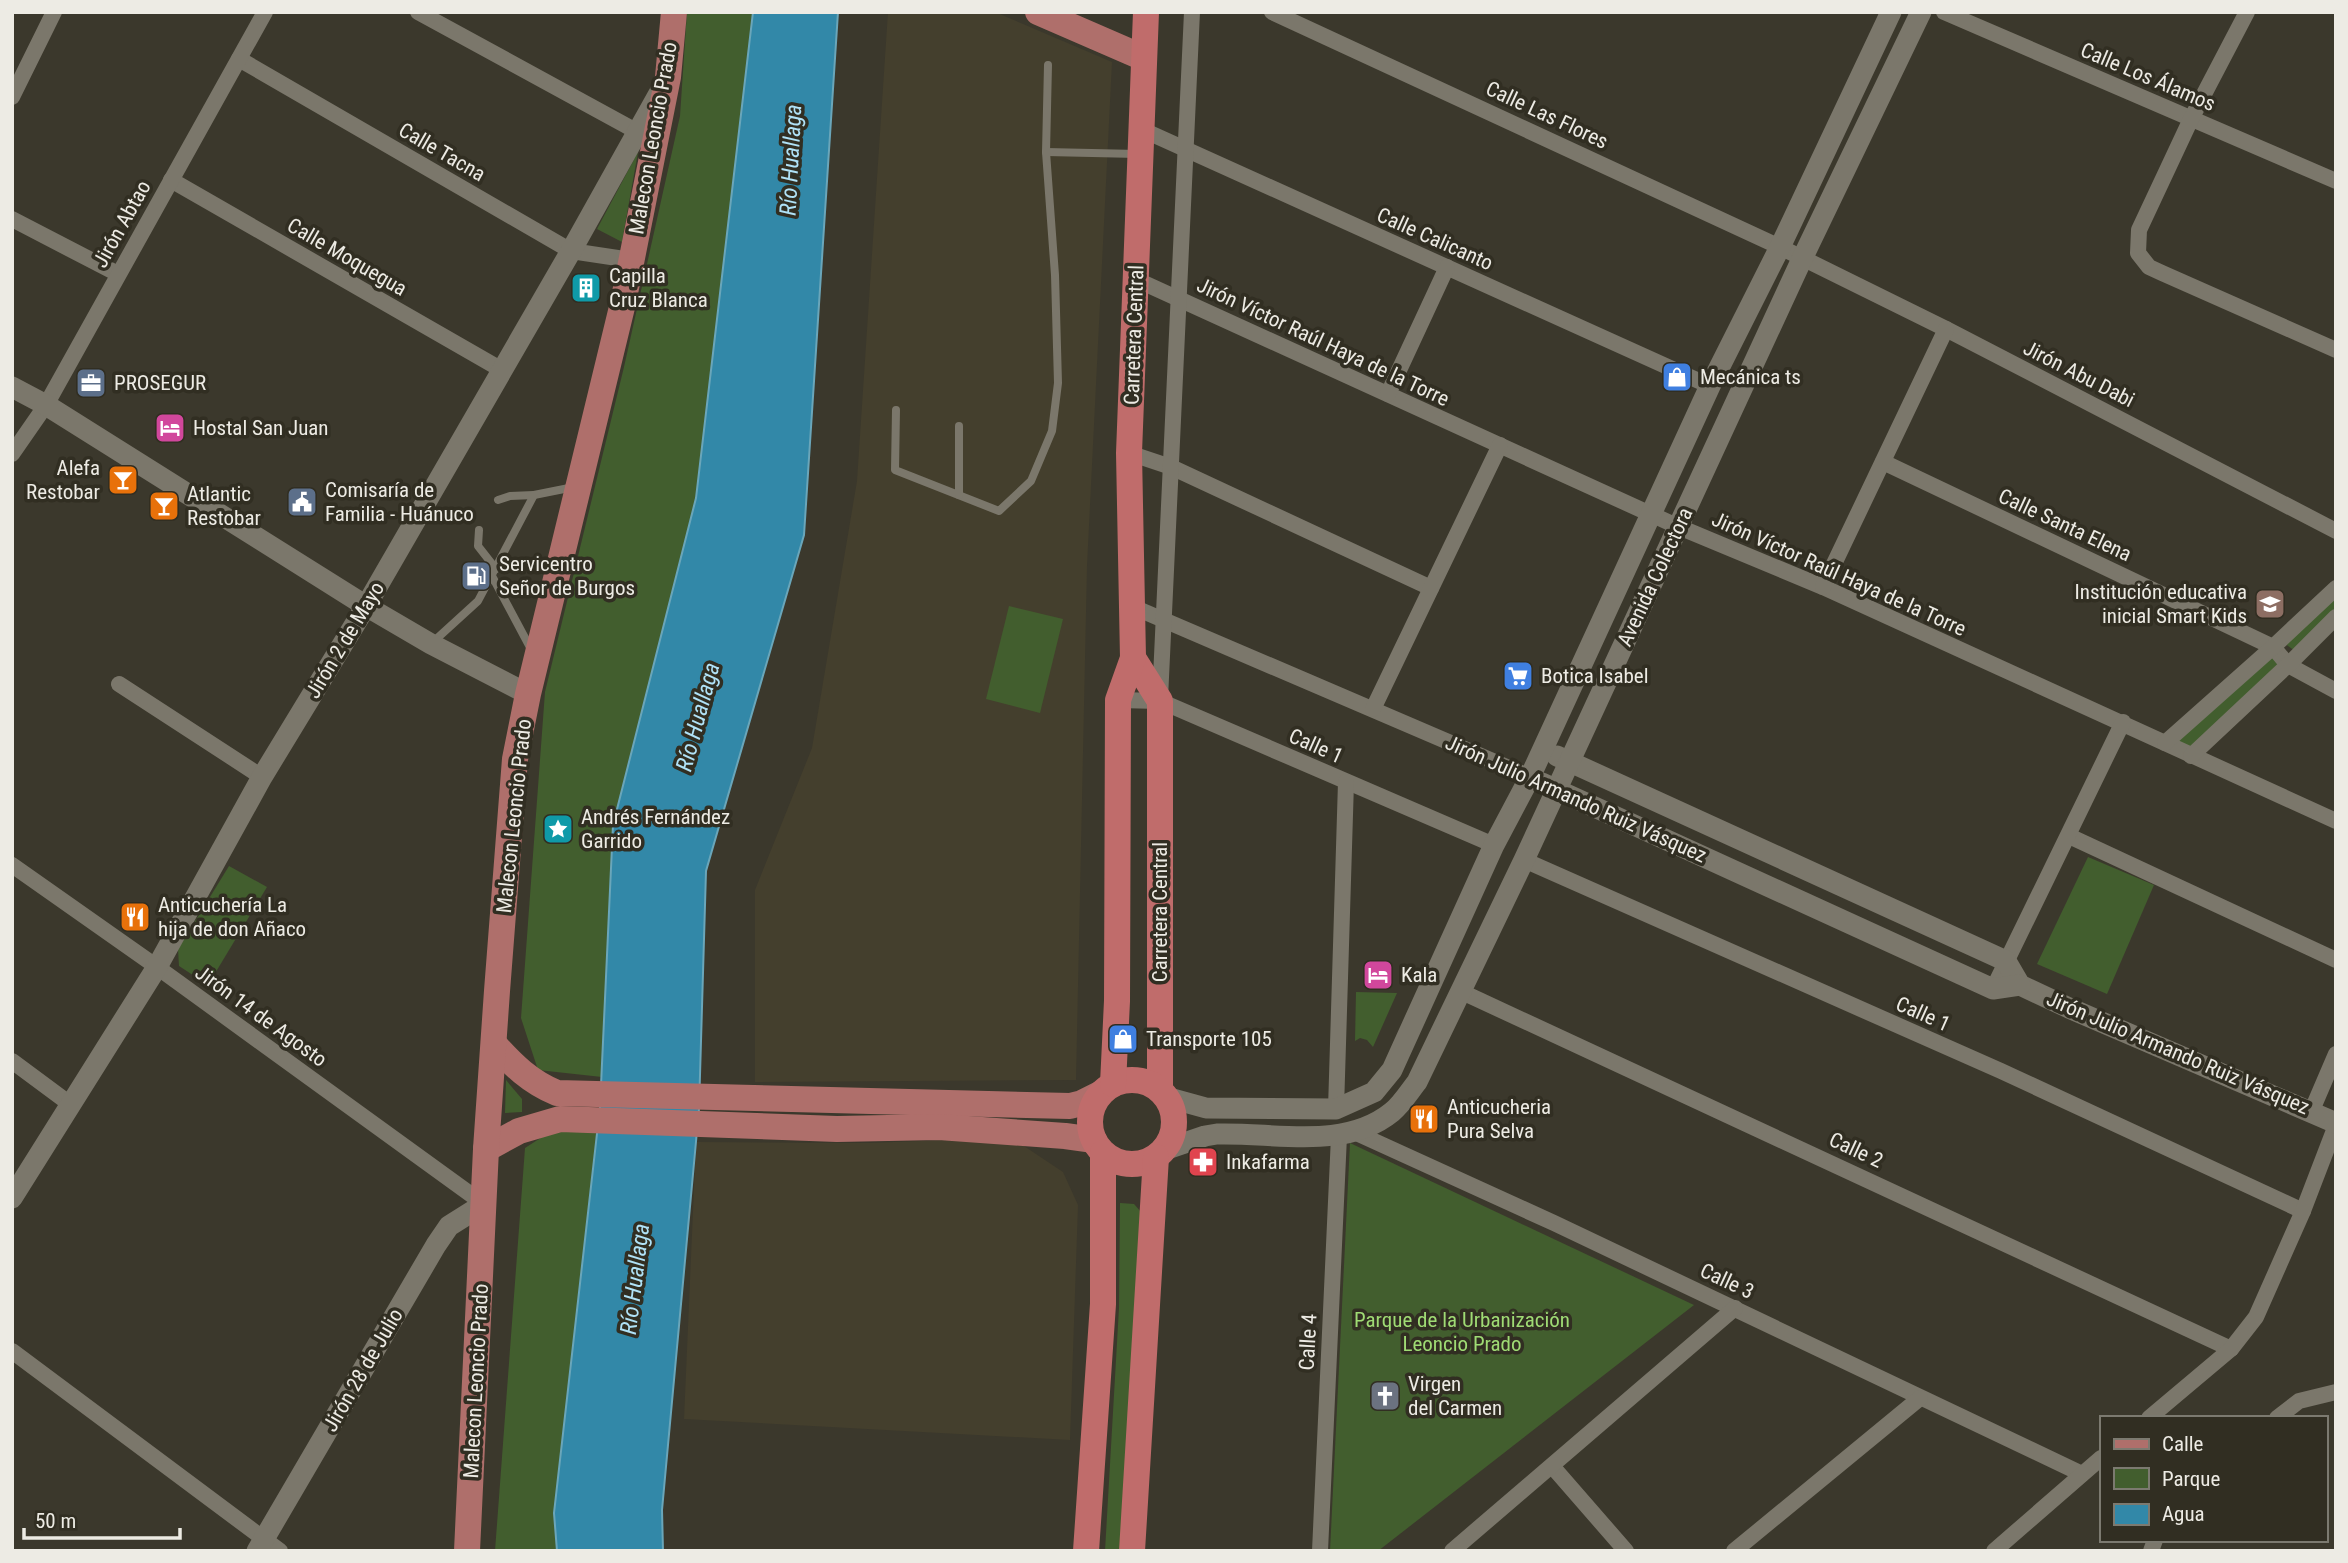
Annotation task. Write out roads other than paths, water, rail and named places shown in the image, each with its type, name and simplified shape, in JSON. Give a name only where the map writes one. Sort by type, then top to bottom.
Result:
[{"type":"highway","name":"Carretera Central","points":[[1107,1089],[1117,987],[1118,700],[1133,658],[1129,453],[1146,12]]},
{"type":"highway","name":"Carretera Central","points":[[1133,658],[1160,701],[1163,1093]]},
{"type":"highway","points":[[1086,1551],[1103,1304],[1099,1147],[1090,1124],[1092,1108],[1107,1089],[1129,1080],[1146,1082],[1163,1093],[1172,1110],[1174,1124],[1171,1138],[1160,1154],[1143,1163],[1129,1164],[1115,1161],[1099,1147]]},
{"type":"highway","points":[[1132,1551],[1160,1154]]},
{"type":"main road","points":[[1038,12],[1144,58]]},
{"type":"main road","name":"Malecon Leoncio Prado","points":[[467,1551],[486,1149],[515,758],[631,260],[668,77],[670,14]]},
{"type":"main road","points":[[494,1044],[558,1106],[837,1129],[939,1127],[1065,1136],[1099,1147]]},
{"type":"main road","points":[[486,1149],[558,1106],[843,1102],[1070,1106],[1082,1103],[1107,1089]]},
{"type":"street","points":[[12,97],[54,12]]},
{"type":"street","points":[[418,12],[636,131]]},
{"type":"street","points":[[1160,701],[1192,12]]},
{"type":"street","name":"Calle Las Flores","points":[[1272,12],[1802,259]]},
{"type":"street","name":"Avenida Colectora","points":[[1163,1093],[1206,1108],[1336,1109],[1374,1092],[1392,1070],[1494,845],[1530,777],[1710,386],[1780,247],[1891,12]]},
{"type":"street","name":"Avenida Colectora","points":[[1160,1154],[1217,1134],[1345,1134],[1392,1111],[1417,1082],[1524,860],[1802,259],[1921,12]]},
{"type":"street","name":"Calle Los Álamos","points":[[1944,12],[2336,181]]},
{"type":"street","points":[[2247,12],[2190,119],[2139,230],[2138,253],[2150,267],[2162,273],[2336,350]]},
{"type":"street","name":"Jirón Abtao","points":[[12,454],[46,405],[263,13]]},
{"type":"street","name":"Calle Tacna","points":[[239,59],[571,251],[631,260]]},
{"type":"street","name":"Jirón 2 de Mayo","points":[[12,1198],[158,967],[205,876],[366,606],[668,77]]},
{"type":"street","name":"Calle Calicanto","points":[[1142,142],[1186,149],[1710,386]]},
{"type":"street","name":"Calle Moquegua","points":[[171,180],[502,370]]},
{"type":"street","points":[[12,219],[118,274]]},
{"type":"street","name":"Jirón Abu Dabi","points":[[1802,259],[1946,329],[2336,531]]},
{"type":"street","points":[[1388,394],[1447,267]]},
{"type":"street","name":"Jirón Víctor Raúl Haya de la Torre","points":[[1135,279],[1679,527],[1823,587],[2336,821]]},
{"type":"street","points":[[1823,587],[1946,329]]},
{"type":"street","points":[[12,387],[46,405],[366,606],[431,644],[528,694]]},
{"type":"street","points":[[1373,709],[1500,446]]},
{"type":"street","points":[[1129,453],[1171,467],[1431,588]]},
{"type":"street","name":"Calle Santa Elena","points":[[1883,462],[2273,647],[2288,665],[2336,691]]},
{"type":"street","points":[[2165,743],[2336,588]]},
{"type":"street","name":"Jirón Julio Armando Ruiz Vásquez","points":[[1131,606],[1530,777],[1993,989],[2020,985],[2312,1111],[2336,1124]]},
{"type":"street","points":[[2192,756],[2336,617]]},
{"type":"street","points":[[119,684],[262,777]]},
{"type":"street","name":"Calle 1","points":[[1118,700],[1160,701],[1494,845]]},
{"type":"street","points":[[1993,989],[2123,723]]},
{"type":"street","name":"Jirón Julio Armando Ruiz Vásquez","points":[[1543,749],[2006,961],[2020,985]]},
{"type":"street","points":[[1336,1109],[1346,782]]},
{"type":"street","points":[[2069,836],[2336,960]]},
{"type":"street","name":"Calle 1","points":[[1524,860],[2001,1071],[2304,1212]]},
{"type":"street","name":"Jirón 14 de Agosto","points":[[12,865],[484,1203]]},
{"type":"street","points":[[1793,896],[1807,871]]},
{"type":"street","name":"Calle 2","points":[[1462,992],[2231,1349]]},
{"type":"street","points":[[2312,1111],[2336,1054]]},
{"type":"street","points":[[12,1061],[70,1104]]},
{"type":"street","points":[[2151,1416],[2231,1349],[2256,1317],[2304,1212],[2336,1124]]},
{"type":"street","name":"Calle 3","points":[[1345,1134],[1735,1308],[2082,1474]]},
{"type":"street","name":"Calle 4","points":[[1320,1551],[1345,1134]]},
{"type":"street","name":"Jirón 28 de Julio","points":[[267,1547],[436,1245],[449,1226],[484,1203]]},
{"type":"street","points":[[1452,1551],[1735,1308]]},
{"type":"street","points":[[12,1351],[267,1547]]},
{"type":"street","points":[[2280,1416],[2299,1401],[2336,1392]]},
{"type":"street","points":[[1734,1551],[1920,1398]]},
{"type":"street","points":[[1994,1551],[2100,1459]]},
{"type":"street","points":[[1552,1466],[1626,1551]]},
{"type":"lane","points":[[896,410],[895,470],[999,511],[1031,481],[1052,431],[1058,383],[1055,275],[1046,152],[1048,65]]},
{"type":"lane","points":[[1046,152],[1142,142]]},
{"type":"lane","points":[[959,426],[959,495]]},
{"type":"lane","points":[[498,500],[579,486]]},
{"type":"lane","points":[[431,644],[478,601],[534,495]]},
{"type":"lane","points":[[479,530],[478,546],[494,572],[537,660]]},
{"type":"water","name":"Río Huallaga","points":[[753,12],[838,12],[804,535],[706,871],[699,1109],[662,1510],[663,1551],[557,1551],[554,1513],[600,1107],[613,825],[696,498]]},
{"type":"place","name":"Capilla Cruz Blanca","points":[[586,288]]},
{"type":"place","name":"Mecánica ts","points":[[1677,377]]},
{"type":"place","name":"PROSEGUR","points":[[91,383]]},
{"type":"place","name":"Hostal San Juan","points":[[170,428]]},
{"type":"place","name":"Alefa Restobar","points":[[123,480]]},
{"type":"place","name":"Comisaría de Familia - Huánuco","points":[[302,502]]},
{"type":"place","name":"Atlantic Restobar","points":[[164,506]]},
{"type":"place","name":"Servicentro Señor de Burgos","points":[[476,576]]},
{"type":"place","name":"Institución educativa inicial Smart Kids","points":[[2270,604]]},
{"type":"place","name":"Botica Isabel","points":[[1518,676]]},
{"type":"place","name":"Andrés Fernández Garrido","points":[[558,829]]},
{"type":"place","name":"Anticuchería La hija de don Añaco","points":[[135,917]]},
{"type":"place","name":"Kala","points":[[1378,975]]},
{"type":"place","name":"Transporte 105","points":[[1123,1039]]},
{"type":"place","name":"Anticucheria Pura Selva","points":[[1424,1119]]},
{"type":"place","name":"Inkafarma","points":[[1203,1162]]},
{"type":"place","name":"Virgen del Carmen","points":[[1385,1396]]},
{"type":"park label","name":"Parque de la Urbanización Leoncio Prado","points":[[1462,1332]]}]
